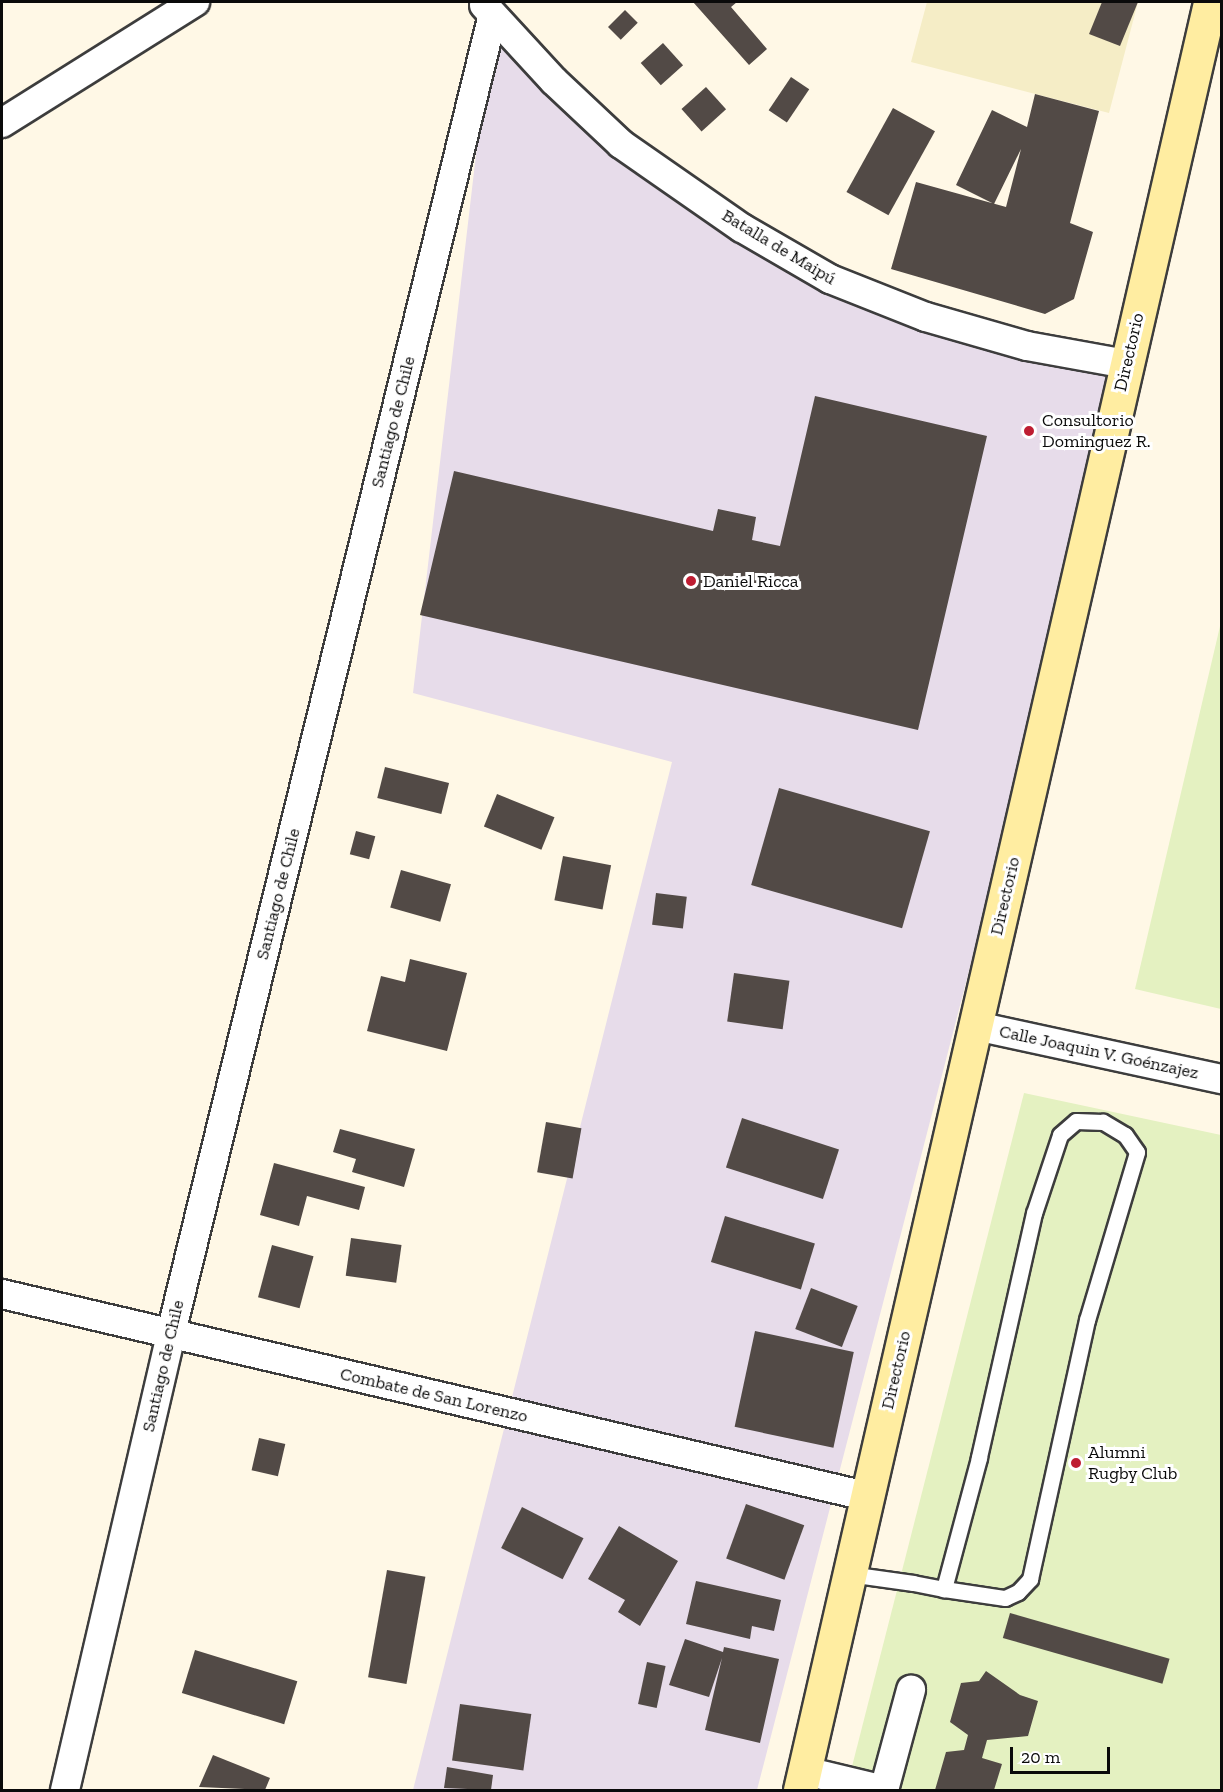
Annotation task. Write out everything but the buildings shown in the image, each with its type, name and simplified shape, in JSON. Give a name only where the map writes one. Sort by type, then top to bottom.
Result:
[{"type":"main road","name":"Directorio","points":[[802,1781],[1210,2]]},
{"type":"street","points":[[2,123],[195,2]]},
{"type":"street","name":"Batalla de Maipú","points":[[486,10],[621,144],[742,228],[830,279],[926,317],[1027,346],[1126,364]]},
{"type":"street","name":"Santiago de Chile","points":[[65,1791],[171,1333],[486,10]]},
{"type":"street","name":"Calle Joaquin V. Goénzajez","points":[[976,1026],[1221,1079]]},
{"type":"street","name":"Combate de San Lorenzo","points":[[2,1294],[866,1496]]},
{"type":"street","points":[[802,1781],[884,1790],[911,1690]]},
{"type":"lane","points":[[849,1574],[1005,1598],[1018,1592],[1030,1579],[1087,1320],[1137,1152],[1125,1135],[1103,1122],[1076,1121],[1060,1135],[1034,1213],[979,1458],[944,1588]]},
{"type":"shaded area","points":[[927,2],[1138,2],[1109,113],[911,62]]},
{"type":"shaded area","points":[[492,18],[554,81],[830,279],[1126,364],[757,1790],[413,1790],[672,762],[413,693]]},
{"type":"green space","points":[[1221,622],[1221,1009],[1135,989]]},
{"type":"green space","name":"Alumni Rugby Club","points":[[1024,1093],[1221,1135],[1221,1790],[846,1790]]},
{"type":"place","name":"Consultorio Dominguez R.","points":[[1029,431]]},
{"type":"place","name":"Daniel Ricca","points":[[691,581]]},
{"type":"place","name":"Alumni Rugby Club","points":[[1076,1463]]}]
